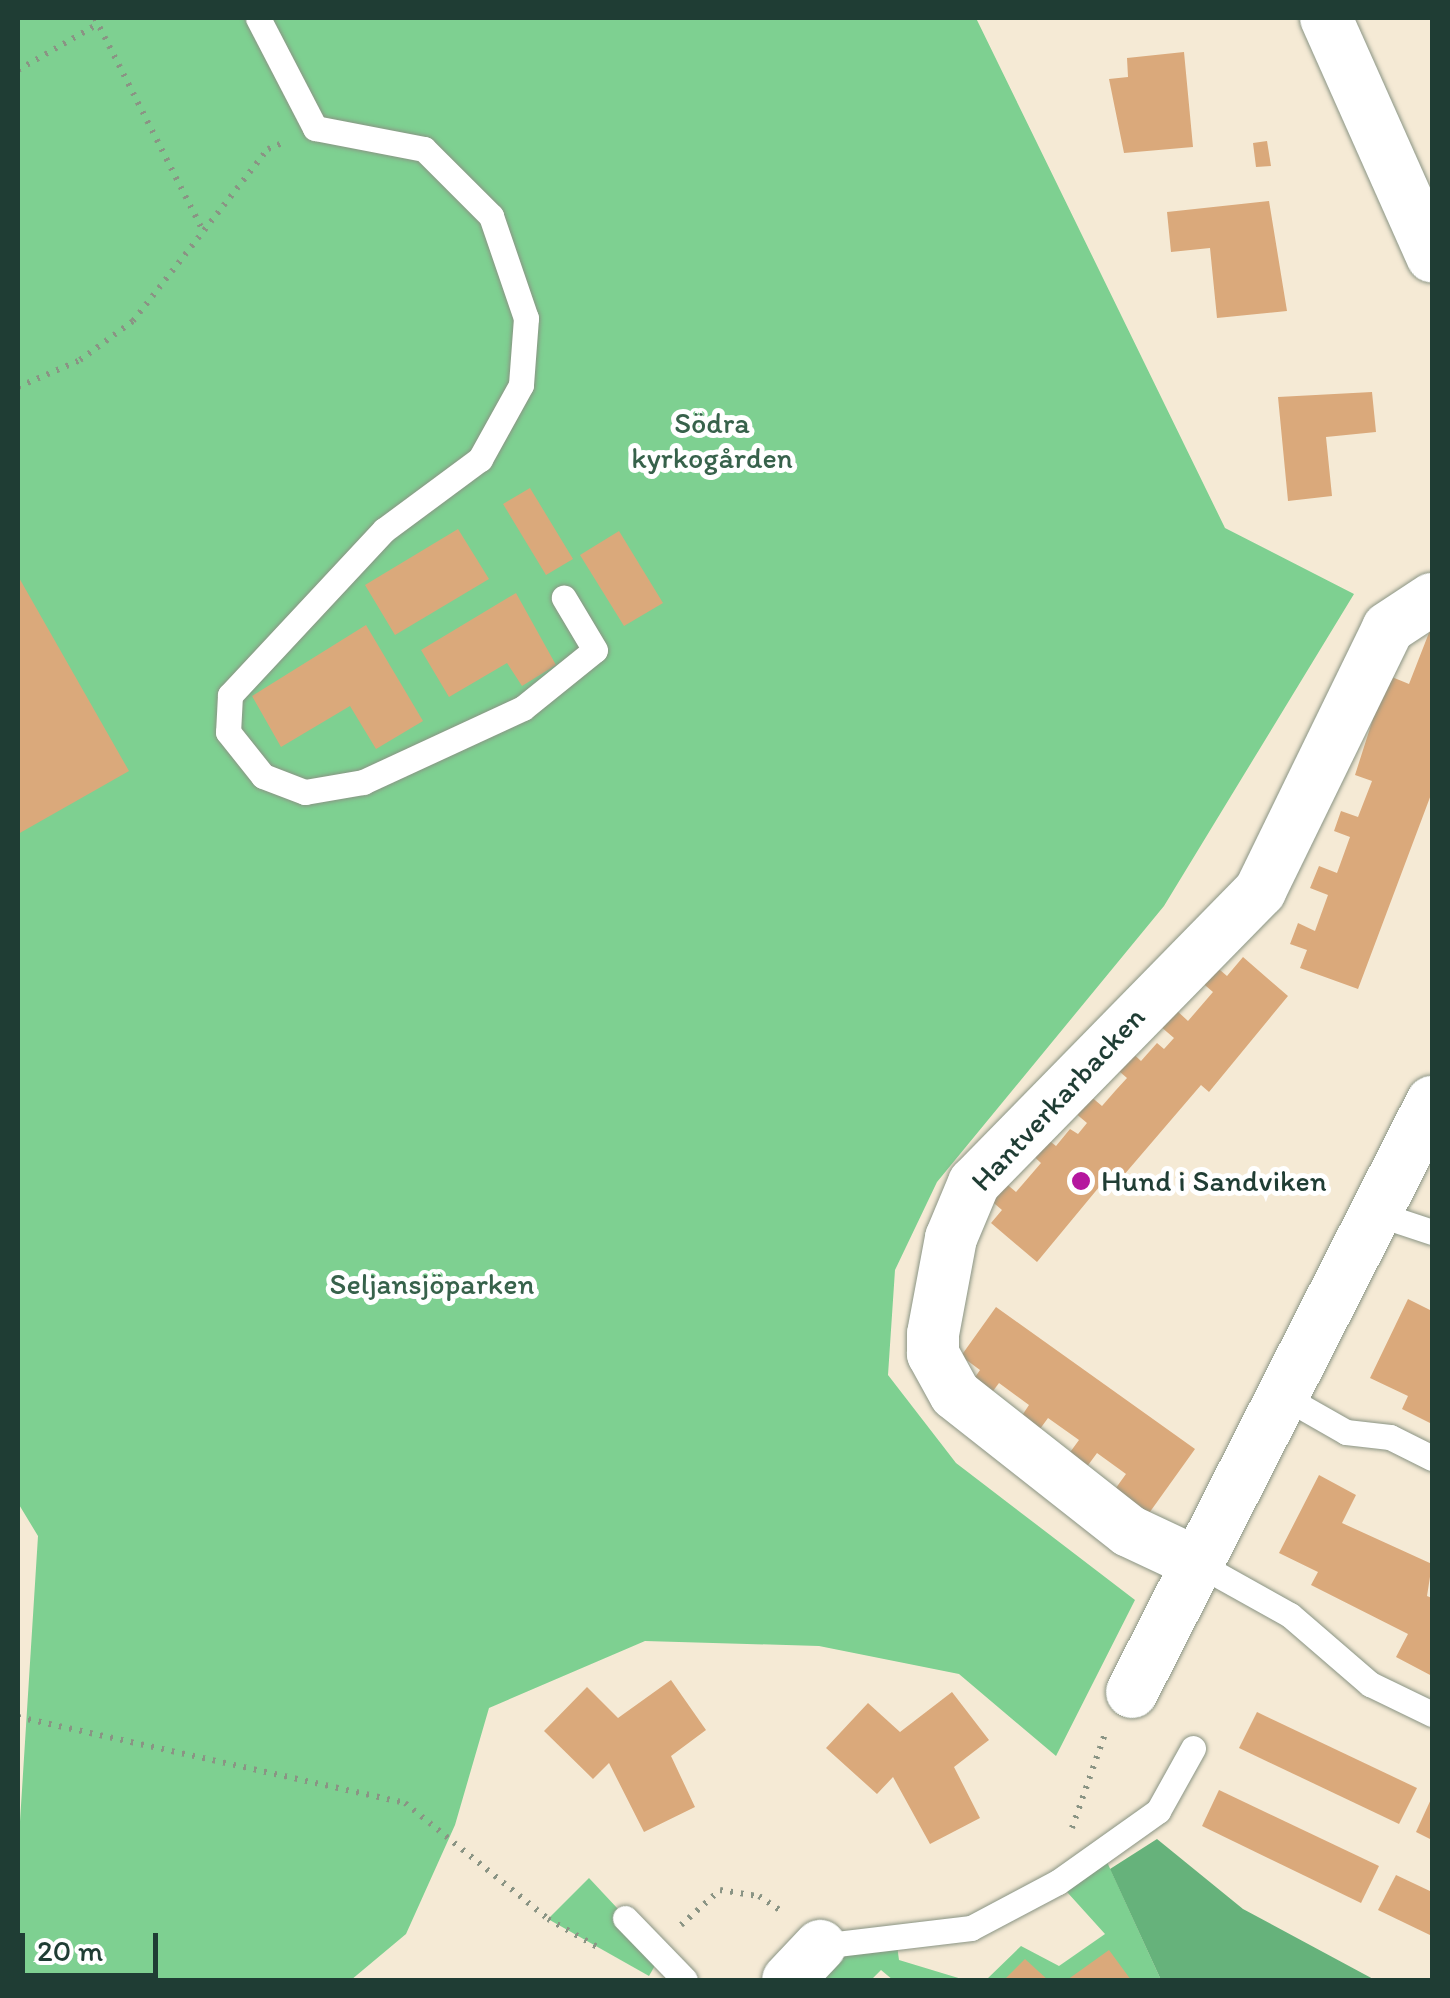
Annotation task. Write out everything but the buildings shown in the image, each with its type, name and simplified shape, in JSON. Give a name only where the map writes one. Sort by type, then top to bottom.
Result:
[{"type":"street","points":[[1338,19],[1432,256]]},
{"type":"street","name":"Hantverkarbacken","points":[[1195,1562],[1129,1531],[954,1394],[933,1354],[932,1334],[951,1238],[974,1183],[1260,891],[1388,628],[1432,599]]},
{"type":"street","points":[[1132,1692],[1432,1102]]},
{"type":"lane","points":[[258,18],[315,128],[424,149],[491,216],[526,318],[522,385],[480,459],[384,530],[230,695],[228,732],[263,776],[305,792],[364,782],[523,708],[595,650],[564,598]]},
{"type":"lane","points":[[1375,1213],[1432,1232]]},
{"type":"lane","points":[[1282,1395],[1346,1432],[1390,1437],[1432,1458]]},
{"type":"lane","points":[[1195,1562],[1290,1614],[1370,1684],[1432,1714]]},
{"type":"lane","points":[[798,1971],[971,1928],[1058,1882],[1158,1812],[1193,1748]]},
{"type":"lane","points":[[625,1918],[685,1980]]},
{"type":"path","points":[[18,70],[96,21],[204,232]]},
{"type":"path","points":[[18,387],[80,360],[133,321],[268,149],[315,128]]},
{"type":"path","points":[[1058,1882],[1106,1730],[1132,1692]]},
{"type":"path","points":[[18,1717],[405,1803],[548,1919],[649,1976],[688,1915],[720,1890],[759,1896],[815,1934],[798,1971]]},
{"type":"green space","points":[[18,18],[976,18],[1225,528],[1354,594],[1164,906],[937,1182],[895,1270],[888,1375],[956,1463],[1135,1600],[1056,1756],[959,1674],[819,1646],[645,1641],[489,1708],[455,1825],[406,1934],[351,1980],[18,1980],[18,1853],[38,1536],[18,1503]]},
{"type":"green space","points":[[1157,1839],[1243,1909],[1375,1980],[1161,1980],[1110,1869]]},
{"type":"green space","points":[[1102,1851],[1161,1980],[986,1980],[1021,1946],[1059,1966],[1105,1934],[1058,1882]]},
{"type":"green space","points":[[589,1878],[661,1955],[649,1976],[548,1919]]},
{"type":"green space","points":[[896,1938],[899,1960],[965,1980],[893,1980],[881,1970],[871,1980],[805,1980],[820,1946]]},
{"type":"place","name":"Hund i Sandviken","points":[[1081,1181]]},
{"type":"park label","name":"Södra kyrkogården","points":[[712,440]]},
{"type":"park label","name":"Seljansjöparken","points":[[432,1284]]}]
